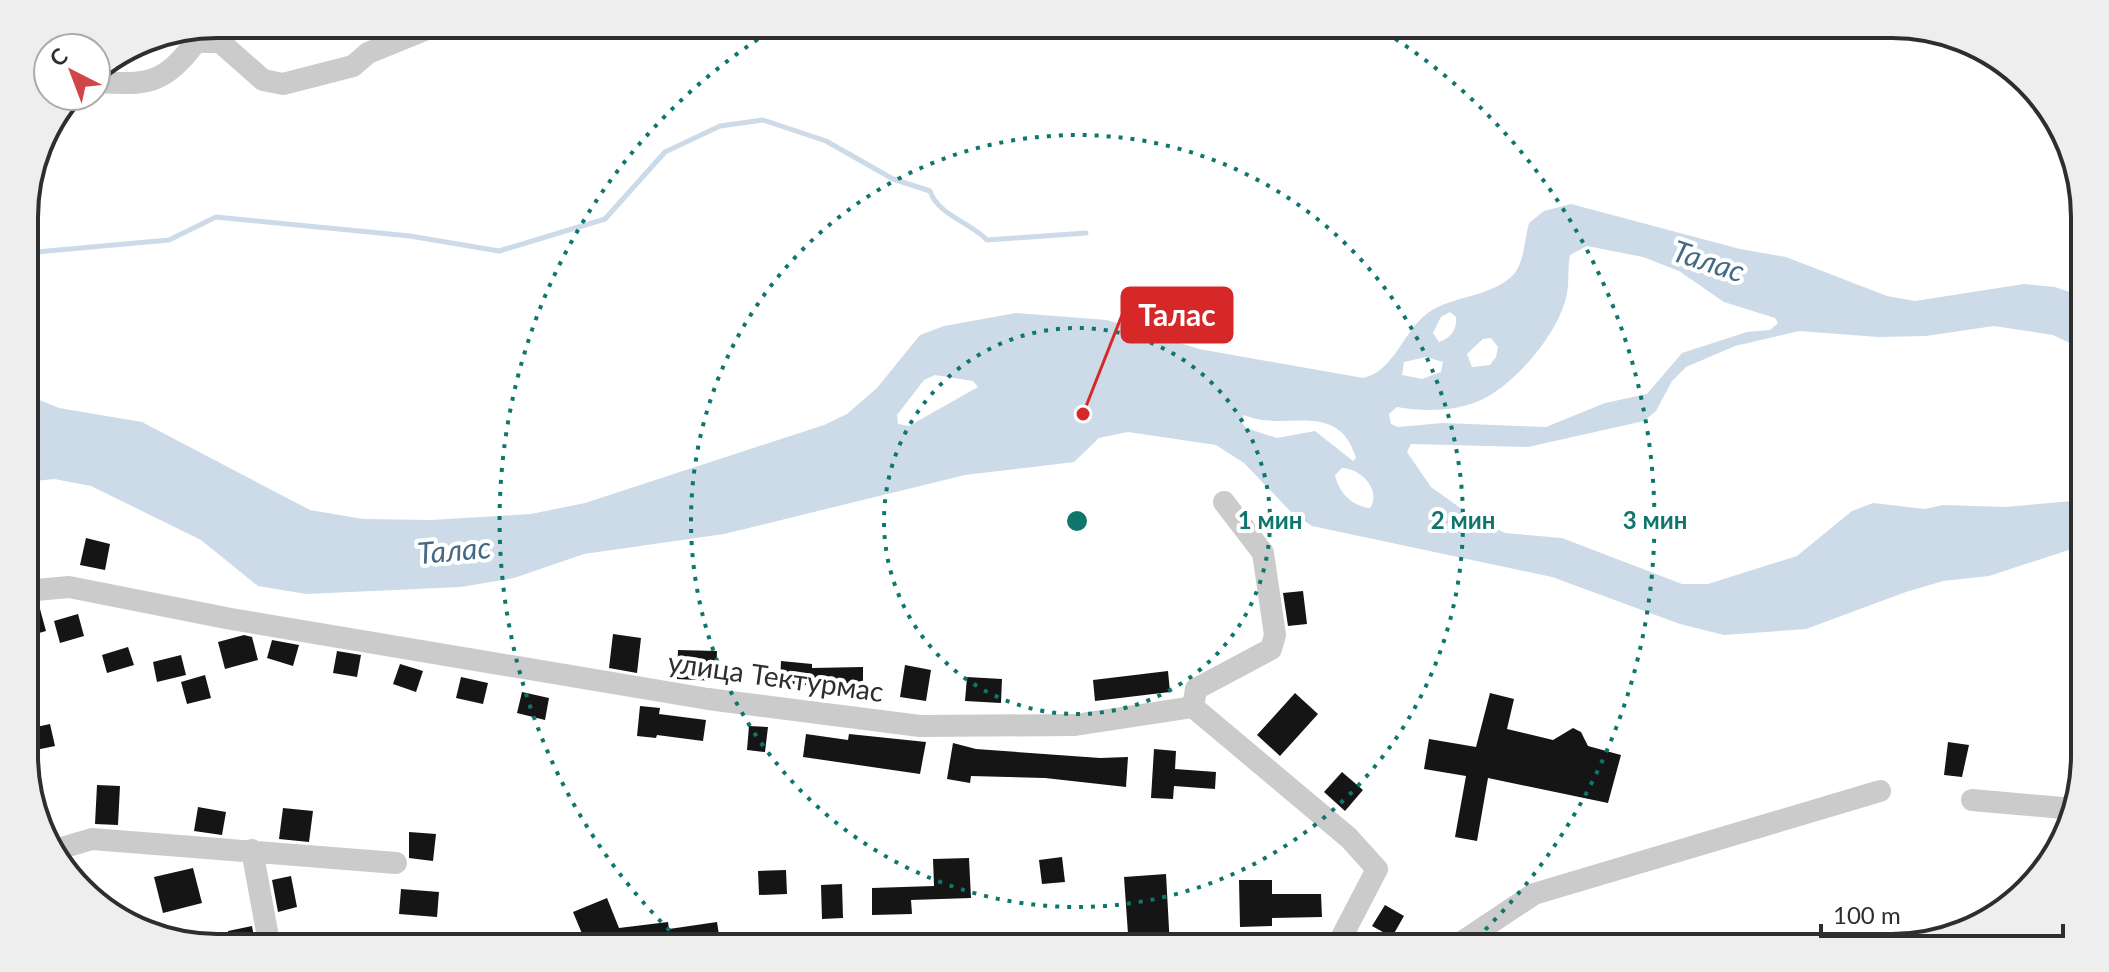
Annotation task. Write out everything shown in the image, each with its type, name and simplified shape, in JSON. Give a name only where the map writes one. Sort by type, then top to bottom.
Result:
[{"type":"street","points":[[112,83],[143,85],[174,71],[196,42],[220,42],[263,80],[283,84],[353,66],[368,53],[405,38]]},
{"type":"street","points":[[1224,502],[1263,553],[1275,635],[1271,649],[1196,689],[1193,707],[1349,838],[1377,869],[1343,934]]},
{"type":"street","name":"улица Тектурмас","points":[[38,590],[69,587],[231,619],[693,696],[920,726],[1075,725],[1193,707]]},
{"type":"street","points":[[1474,934],[1534,894],[1880,791]]},
{"type":"street","points":[[1972,800],[2062,808]]},
{"type":"street","points":[[64,847],[92,839],[396,863]]},
{"type":"street","points":[[252,850],[267,934]]},
{"type":"water","points":[[1571,204],[1740,249],[1786,257],[1887,296],[1915,301],[2024,284],[2055,287],[2071,293],[2071,344],[2053,335],[1994,326],[1926,336],[1878,337],[1799,331],[1735,346],[1686,367],[1672,381],[1656,411],[1644,421],[1528,447],[1411,444],[1407,452],[1431,487],[1473,517],[1505,533],[1562,538],[1682,584],[1708,584],[1797,556],[1852,511],[1873,503],[1925,509],[1943,505],[2005,507],[2071,501],[2071,549],[1989,576],[1943,581],[1906,592],[1806,629],[1724,635],[1680,624],[1552,577],[1312,526],[1291,512],[1244,463],[1216,445],[1128,432],[1099,438],[1074,462],[965,475],[724,534],[584,554],[514,578],[461,587],[306,594],[258,586],[201,540],[91,486],[54,479],[38,481],[38,399],[59,408],[142,422],[310,510],[363,519],[431,520],[531,514],[585,503],[824,425],[847,414],[877,388],[920,335],[944,326],[1016,313],[1107,320],[1199,349],[1363,378],[1382,369],[1416,325],[1433,310],[1491,289],[1512,276],[1522,258],[1529,223],[1544,211]],"holes":[[[1587,246],[1643,257],[1679,271],[1724,302],[1775,318],[1778,323],[1770,330],[1747,332],[1682,353],[1647,394],[1605,403],[1546,427],[1443,423],[1398,427],[1391,424],[1389,414],[1397,407],[1431,410],[1465,406],[1487,397],[1512,379],[1535,354],[1561,312],[1567,293],[1570,255]],[[1450,312],[1456,317],[1455,326],[1452,333],[1439,342],[1433,333],[1441,317]],[[1491,338],[1498,347],[1496,357],[1490,365],[1472,367],[1467,354],[1483,339]],[[1426,357],[1443,362],[1441,372],[1422,379],[1402,375],[1404,362]],[[935,375],[973,381],[978,387],[909,426],[898,424],[897,415],[924,380]],[[1244,415],[1260,420],[1323,423],[1337,428],[1348,440],[1356,458],[1353,461],[1315,431],[1277,438],[1246,428],[1240,420]],[[1342,468],[1362,476],[1373,495],[1370,508],[1352,501],[1343,493],[1335,475]]]},
{"type":"building","points":[[86,538],[110,544],[105,570],[80,565]]},
{"type":"building","points":[[1303,591],[1307,624],[1288,626],[1283,593]]},
{"type":"building","points":[[38,610],[46,631],[38,633]]},
{"type":"building","points":[[78,614],[84,636],[60,643],[54,621]]},
{"type":"building","points":[[613,634],[641,638],[637,673],[609,668]]},
{"type":"building","points":[[244,635],[252,637],[258,660],[225,669],[218,642]]},
{"type":"building","points":[[272,640],[299,645],[293,666],[267,658]]},
{"type":"building","points":[[128,647],[134,665],[107,673],[102,655]]},
{"type":"building","points":[[678,650],[717,651],[716,681],[677,679]]},
{"type":"building","points":[[337,651],[361,655],[357,677],[333,673]]},
{"type":"building","points":[[181,655],[186,675],[157,682],[153,662]]},
{"type":"building","points":[[781,661],[812,664],[812,668],[863,667],[863,691],[831,691],[831,687],[780,683]]},
{"type":"building","points":[[400,664],[423,671],[416,692],[393,684]]},
{"type":"building","points":[[905,665],[931,670],[926,701],[900,697]]},
{"type":"building","points":[[1168,671],[1170,692],[1095,701],[1093,680]]},
{"type":"building","points":[[205,675],[211,698],[187,704],[181,682]]},
{"type":"building","points":[[461,677],[488,683],[483,704],[456,698]]},
{"type":"building","points":[[967,677],[1002,679],[1001,703],[965,701]]},
{"type":"building","points":[[522,692],[549,698],[545,720],[517,713]]},
{"type":"building","points":[[1295,693],[1318,714],[1280,756],[1257,735]]},
{"type":"building","points":[[1490,693],[1514,699],[1507,729],[1553,740],[1573,728],[1581,732],[1588,746],[1621,755],[1608,803],[1488,778],[1477,841],[1455,837],[1466,776],[1424,769],[1429,739],[1476,747]]},
{"type":"building","points":[[640,706],[660,708],[659,714],[706,720],[703,741],[657,735],[656,738],[637,736]]},
{"type":"building","points":[[50,724],[55,746],[38,750],[38,727]]},
{"type":"building","points":[[749,726],[768,727],[765,752],[747,750]]},
{"type":"building","points":[[806,734],[848,740],[849,734],[926,742],[920,774],[803,757]]},
{"type":"building","points":[[1948,742],[1969,745],[1962,777],[1944,775]]},
{"type":"building","points":[[953,743],[976,749],[1100,758],[1128,757],[1126,787],[1045,778],[971,776],[970,783],[947,779]]},
{"type":"building","points":[[1154,749],[1176,751],[1175,769],[1216,772],[1215,789],[1174,786],[1173,799],[1151,798]]},
{"type":"building","points":[[1342,772],[1363,790],[1345,811],[1324,792]]},
{"type":"building","points":[[97,785],[120,786],[118,825],[95,824]]},
{"type":"building","points":[[198,807],[226,812],[222,835],[194,831]]},
{"type":"building","points":[[283,808],[313,811],[309,842],[279,839]]},
{"type":"building","points":[[409,832],[436,834],[433,861],[409,858]]},
{"type":"building","points":[[1062,857],[1065,882],[1042,884],[1039,860]]},
{"type":"building","points":[[969,858],[971,898],[911,900],[912,914],[872,915],[872,888],[934,886],[933,859]]},
{"type":"building","points":[[193,868],[202,903],[163,913],[154,877]]},
{"type":"building","points":[[786,870],[787,894],[759,895],[758,871]]},
{"type":"building","points":[[1166,874],[1169,934],[1128,934],[1124,877]]},
{"type":"building","points":[[291,876],[297,907],[278,912],[272,880]]},
{"type":"building","points":[[1239,880],[1272,880],[1272,894],[1321,894],[1322,917],[1272,918],[1272,926],[1240,927]]},
{"type":"building","points":[[842,884],[843,918],[822,919],[821,885]]},
{"type":"building","points":[[401,889],[439,892],[437,917],[399,914]]},
{"type":"building","points":[[607,898],[619,928],[668,922],[669,929],[717,922],[719,934],[582,934],[573,912]]},
{"type":"building","points":[[1385,905],[1404,916],[1394,934],[1387,934],[1372,926]]},
{"type":"building","points":[[252,926],[253,934],[229,934],[228,931]]},
{"type":"waterway","points":[[38,252],[169,240],[216,217],[410,236],[499,251],[605,219],[665,152],[720,126],[763,120],[826,141],[893,179],[930,191],[940,206],[987,240],[1086,233]]},
{"type":"place","name":"Талас","points":[[1083,414]]}]
